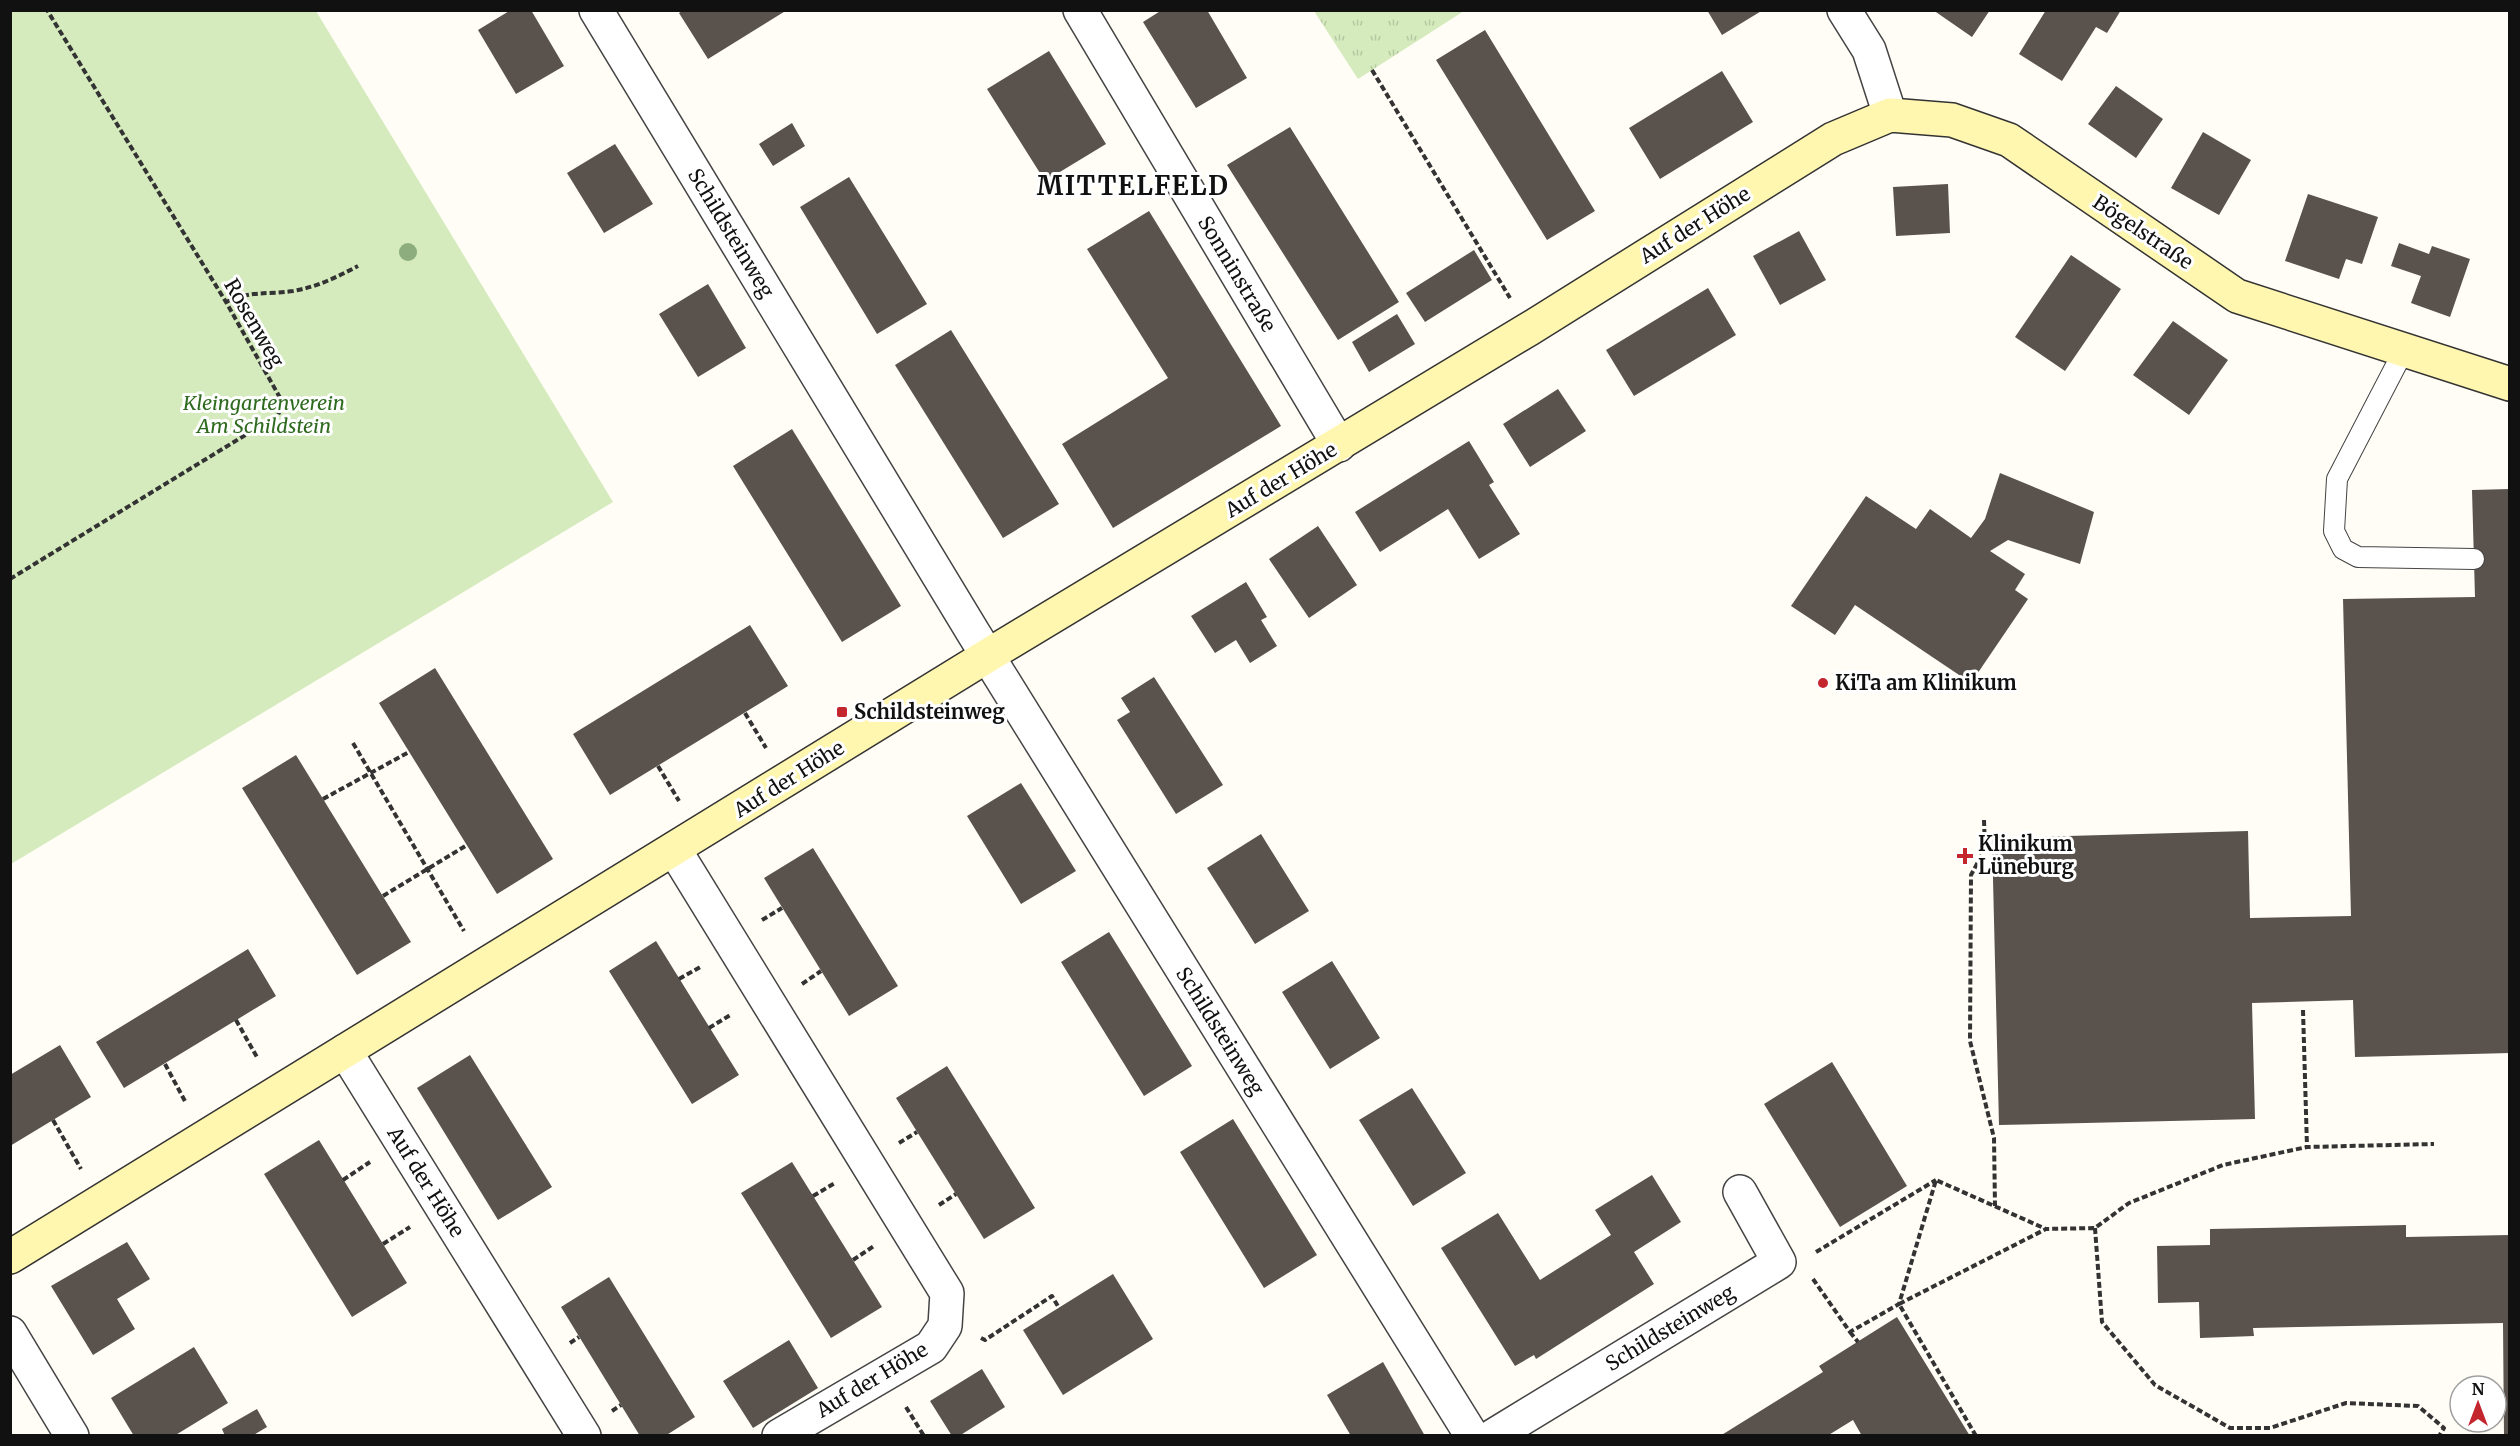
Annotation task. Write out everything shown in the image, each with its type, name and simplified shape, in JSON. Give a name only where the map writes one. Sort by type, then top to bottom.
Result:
[{"type":"street","name":"Schildsteinweg","points":[[596,10],[987,656],[1472,1436]]},
{"type":"street","name":"Sonninstraße","points":[[1080,10],[1339,445]]},
{"type":"street","points":[[1844,10],[1869,50],[1890,116]]},
{"type":"street","name":"Auf der Höhe","points":[[10,1257],[987,656],[1529,329],[1833,139],[1890,116]]},
{"type":"street","name":"Bögelstraße","points":[[1890,116],[1952,120],[2009,140],[2237,296],[2510,384]]},
{"type":"street","name":"Auf der Höhe","points":[[674,849],[947,1293],[945,1326],[931,1347],[779,1436]]},
{"type":"street","name":"Auf der Höhe","points":[[345,1051],[584,1436]]},
{"type":"street","points":[[1740,1191],[1790,1261]]},
{"type":"street","name":"Schildsteinweg","points":[[1493,1436],[1790,1261]]},
{"type":"street","points":[[10,1332],[72,1436]]},
{"type":"lane","points":[[2404,350],[2337,479],[2334,531],[2343,549],[2358,556],[2474,559]]},
{"type":"path","name":"Rosenweg","points":[[10,579],[278,415],[283,403],[226,302],[46,10]]},
{"type":"path","points":[[1372,70],[1529,329]]},
{"type":"path","points":[[226,302],[246,293],[291,291],[320,285],[358,266]]},
{"type":"path","points":[[353,743],[485,965]]},
{"type":"path","points":[[323,799],[409,752]]},
{"type":"path","points":[[1984,820],[1985,849],[1971,875],[1970,1041],[1994,1138],[1995,1206]]},
{"type":"path","points":[[383,896],[467,845]]},
{"type":"path","points":[[2302,1010],[2307,1147]]},
{"type":"path","points":[[236,1020],[277,1092]]},
{"type":"path","points":[[165,1064],[204,1137]]},
{"type":"path","points":[[53,1120],[100,1201]]},
{"type":"path","points":[[1936,1180],[2046,1229],[2095,1228],[2128,1203],[2223,1165],[2307,1147],[2434,1144]]},
{"type":"path","points":[[1858,1342],[1790,1261],[1936,1180]]},
{"type":"path","points":[[1936,1180],[1899,1304],[1976,1436]]},
{"type":"path","points":[[2095,1228],[2102,1322],[2155,1385],[2230,1428],[2270,1428],[2346,1403],[2418,1406],[2444,1428],[2439,1436]]},
{"type":"path","points":[[1850,1332],[1899,1304],[2046,1229]]},
{"type":"path","points":[[945,1326],[985,1340],[1052,1296],[1059,1308]]},
{"type":"green space","name":"Kleingartenverein Am Schildstein","points":[[11,10],[316,11],[613,502],[11,864]]},
{"type":"green space","points":[[1314,11],[1464,11],[1358,79]]},
{"type":"building","points":[[511,10],[531,10],[564,66],[516,94],[478,30]]},
{"type":"building","points":[[683,10],[787,10],[708,59],[679,13]]},
{"type":"building","points":[[1162,10],[1207,10],[1247,78],[1196,108],[1143,22]]},
{"type":"building","points":[[1707,10],[1763,10],[1722,35]]},
{"type":"building","points":[[1933,10],[1990,10],[1972,37]]},
{"type":"building","points":[[2046,10],[2121,10],[2107,33],[2096,27],[2062,81],[2019,54]]},
{"type":"building","points":[[1485,30],[1595,211],[1547,240],[1436,60]]},
{"type":"building","points":[[1049,51],[1106,144],[1045,181],[987,89]]},
{"type":"building","points":[[1722,71],[1753,122],[1660,179],[1629,128]]},
{"type":"building","points":[[2116,86],[2163,119],[2136,158],[2088,124]]},
{"type":"building","points":[[792,123],[805,146],[773,166],[759,144]]},
{"type":"building","points":[[1290,127],[1399,302],[1338,340],[1227,165]]},
{"type":"building","points":[[2203,132],[2251,160],[2219,215],[2171,188]]},
{"type":"building","points":[[615,144],[653,204],[604,233],[567,173]]},
{"type":"building","points":[[849,177],[927,304],[877,334],[800,207]]},
{"type":"building","points":[[1948,184],[1950,233],[1896,236],[1893,187]]},
{"type":"building","points":[[2308,194],[2378,217],[2362,264],[2346,259],[2339,279],[2285,261]]},
{"type":"building","points":[[1149,211],[1281,426],[1113,528],[1062,444],[1168,378],[1087,249]]},
{"type":"building","points":[[1799,231],[1826,280],[1780,305],[1753,256]]},
{"type":"building","points":[[2399,243],[2429,254],[2432,246],[2470,259],[2450,317],[2411,303],[2421,276],[2391,266]]},
{"type":"building","points":[[1474,250],[1492,280],[1425,322],[1406,293]]},
{"type":"building","points":[[2071,255],[2121,289],[2065,371],[2015,337]]},
{"type":"building","points":[[708,284],[746,348],[698,377],[659,314]]},
{"type":"building","points":[[1708,288],[1736,335],[1634,396],[1606,350]]},
{"type":"building","points":[[1397,314],[1415,344],[1369,372],[1352,342]]},
{"type":"building","points":[[2173,321],[2228,360],[2189,415],[2133,375]]},
{"type":"building","points":[[951,330],[1059,504],[1003,538],[895,365]]},
{"type":"building","points":[[1558,389],[1586,431],[1530,467],[1503,424]]},
{"type":"building","points":[[792,429],[901,606],[842,642],[733,466]]},
{"type":"building","points":[[1469,441],[1494,482],[1489,485],[1520,534],[1479,559],[1448,509],[1380,552],[1355,512]]},
{"type":"building","points":[[2000,473],[2094,512],[2080,564],[2008,540],[1990,551],[2025,574],[2015,590],[2028,599],[1971,683],[1855,605],[1835,635],[1791,606],[1866,496],[1916,529],[1930,509],[1971,538],[1985,519]]},
{"type":"building","points":[[2510,489],[2510,1053],[2355,1057],[2353,1000],[2252,1003],[2255,1119],[1999,1125],[1992,838],[2248,831],[2250,918],[2351,916],[2343,599],[2475,597],[2472,490]]},
{"type":"building","points":[[1318,526],[1357,585],[1309,618],[1269,559]]},
{"type":"building","points":[[1246,582],[1267,617],[1261,620],[1277,646],[1250,663],[1236,640],[1215,653],[1191,616]]},
{"type":"building","points":[[750,625],[788,686],[610,795],[573,734]]},
{"type":"building","points":[[435,668],[553,859],[497,894],[379,703]]},
{"type":"building","points":[[1154,677],[1223,785],[1176,814],[1117,720],[1130,712],[1121,698]]},
{"type":"building","points":[[296,755],[411,942],[357,975],[242,788]]},
{"type":"building","points":[[1021,783],[1076,871],[1021,904],[967,816]]},
{"type":"building","points":[[1261,834],[1309,911],[1255,944],[1207,868]]},
{"type":"building","points":[[813,848],[898,986],[849,1016],[764,878]]},
{"type":"building","points":[[1109,932],[1192,1066],[1144,1096],[1061,962]]},
{"type":"building","points":[[656,941],[739,1075],[692,1104],[609,971]]},
{"type":"building","points":[[248,949],[276,996],[124,1088],[96,1042]]},
{"type":"building","points":[[1332,961],[1380,1038],[1330,1069],[1282,992]]},
{"type":"building","points":[[60,1045],[91,1097],[10,1146],[10,1075]]},
{"type":"building","points":[[470,1055],[552,1187],[498,1220],[417,1088]]},
{"type":"building","points":[[1832,1062],[1907,1186],[1840,1227],[1764,1104]]},
{"type":"building","points":[[947,1066],[1035,1208],[984,1239],[896,1098]]},
{"type":"building","points":[[1412,1088],[1466,1173],[1413,1206],[1359,1120]]},
{"type":"building","points":[[1233,1119],[1317,1255],[1264,1288],[1180,1152]]},
{"type":"building","points":[[319,1140],[407,1283],[352,1317],[264,1174]]},
{"type":"building","points":[[792,1162],[882,1307],[831,1338],[741,1193]]},
{"type":"building","points":[[1652,1175],[1681,1222],[1634,1252],[1654,1284],[1536,1359],[1534,1355],[1515,1366],[1441,1248],[1498,1213],[1540,1280],[1611,1235],[1595,1210]]},
{"type":"building","points":[[2406,1225],[2406,1237],[2510,1235],[2510,1436],[2504,1436],[2508,1434],[2508,1374],[2503,1374],[2503,1323],[2253,1328],[2254,1336],[2200,1338],[2199,1302],[2158,1303],[2157,1246],[2210,1245],[2210,1229]]},
{"type":"building","points":[[127,1242],[150,1279],[117,1299],[135,1329],[93,1355],[51,1286]]},
{"type":"building","points":[[1113,1274],[1153,1339],[1063,1395],[1023,1330]]},
{"type":"building","points":[[609,1277],[695,1417],[665,1436],[640,1436],[561,1307]]},
{"type":"building","points":[[1897,1317],[1970,1436],[1862,1436],[1853,1420],[1827,1436],[1720,1436],[1823,1372],[1819,1366]]},
{"type":"building","points":[[789,1340],[818,1388],[753,1428],[723,1381]]},
{"type":"building","points":[[194,1347],[228,1403],[174,1436],[134,1436],[111,1398]]},
{"type":"building","points":[[1383,1362],[1425,1436],[1351,1436],[1327,1395]]},
{"type":"building","points":[[982,1369],[1005,1407],[959,1436],[952,1436],[930,1401]]},
{"type":"building","points":[[257,1409],[267,1427],[252,1436],[225,1436],[222,1429]]},
{"type":"place","name":"KiTa am Klinikum","points":[[1823,683]]},
{"type":"place","name":"Schildsteinweg","points":[[842,712]]},
{"type":"place","name":"Klinikum Lüneburg","points":[[1965,856]]},
{"type":"district","name":"MITTELFELD","points":[[1133,186]]}]
